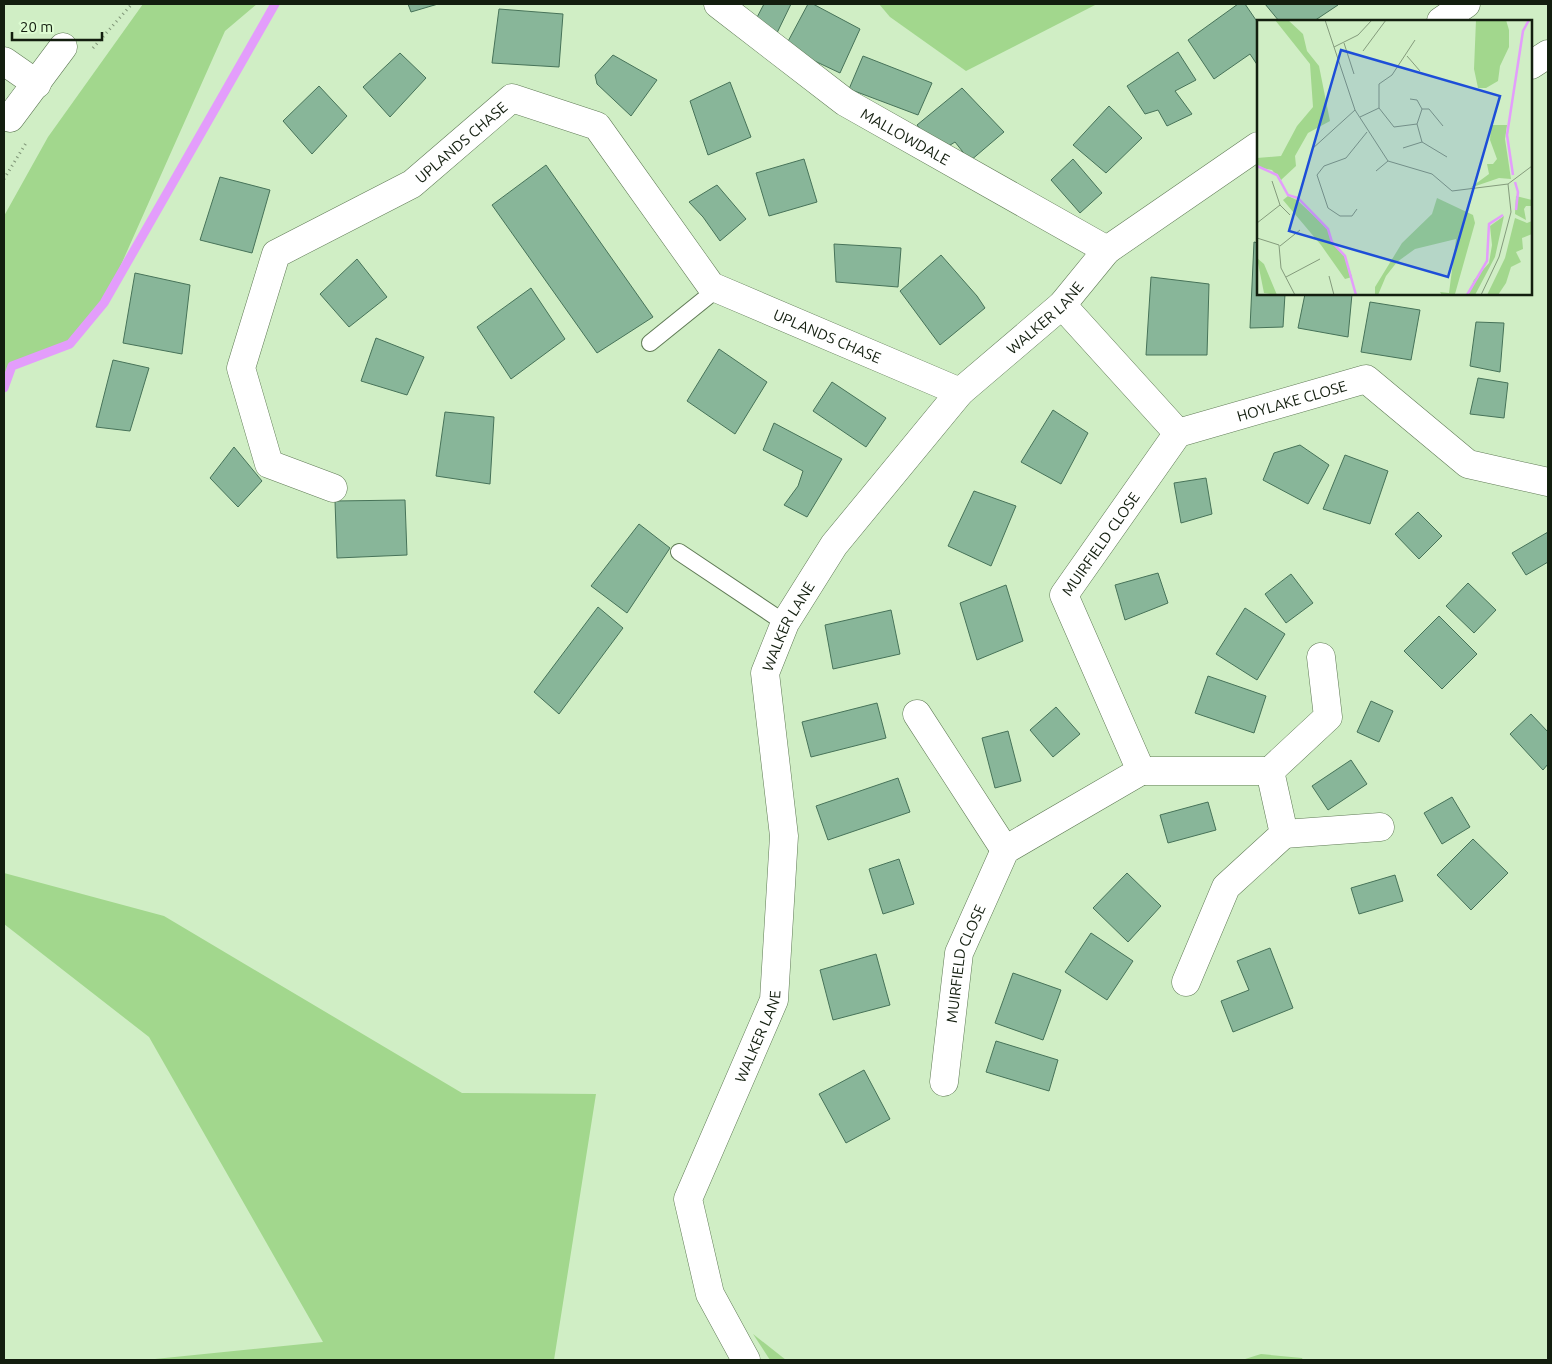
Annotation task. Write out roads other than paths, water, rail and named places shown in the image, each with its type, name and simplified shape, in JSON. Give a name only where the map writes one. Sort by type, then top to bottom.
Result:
[{"type":"street","name":"MALLOWDALE","points":[[718,4],[845,102],[1107,250]]},
{"type":"street","points":[[1442,20],[1466,4]]},
{"type":"street","points":[[10,118],[63,47]]},
{"type":"street","points":[[1532,64],[1548,54]]},
{"type":"street","points":[[4,62],[37,84]]},
{"type":"street","name":"UPLANDS CHASE","points":[[332,488],[269,464],[241,368],[276,254],[412,184],[512,98],[597,126],[711,286],[960,392]]},
{"type":"street","name":"WALKER LANE","points":[[746,1360],[710,1294],[688,1199],[774,1000],[784,836],[765,673],[785,623],[834,545],[960,392],[1062,305],[1107,250],[1257,147]]},
{"type":"street","points":[[1062,305],[1178,433]]},
{"type":"street","name":"HOYLAKE CLOSE","points":[[1178,433],[1366,379],[1468,464],[1548,482]]},
{"type":"street","name":"MUIRFIELD CLOSE","points":[[1141,771],[1064,595],[1178,433]]},
{"type":"street","points":[[917,714],[1005,850],[1141,771],[1270,770],[1328,718],[1321,657]]},
{"type":"street","points":[[1270,770],[1284,834]]},
{"type":"street","points":[[1186,982],[1226,887],[1284,834],[1380,827]]},
{"type":"street","name":"MUIRFIELD CLOSE","points":[[944,1082],[959,953],[1005,850]]},
{"type":"lane","points":[[650,343],[718,289]]},
{"type":"lane","points":[[679,552],[785,623]]},
{"type":"waterway","points":[[4,388],[12,366],[70,344],[104,303],[275,4]]}]
